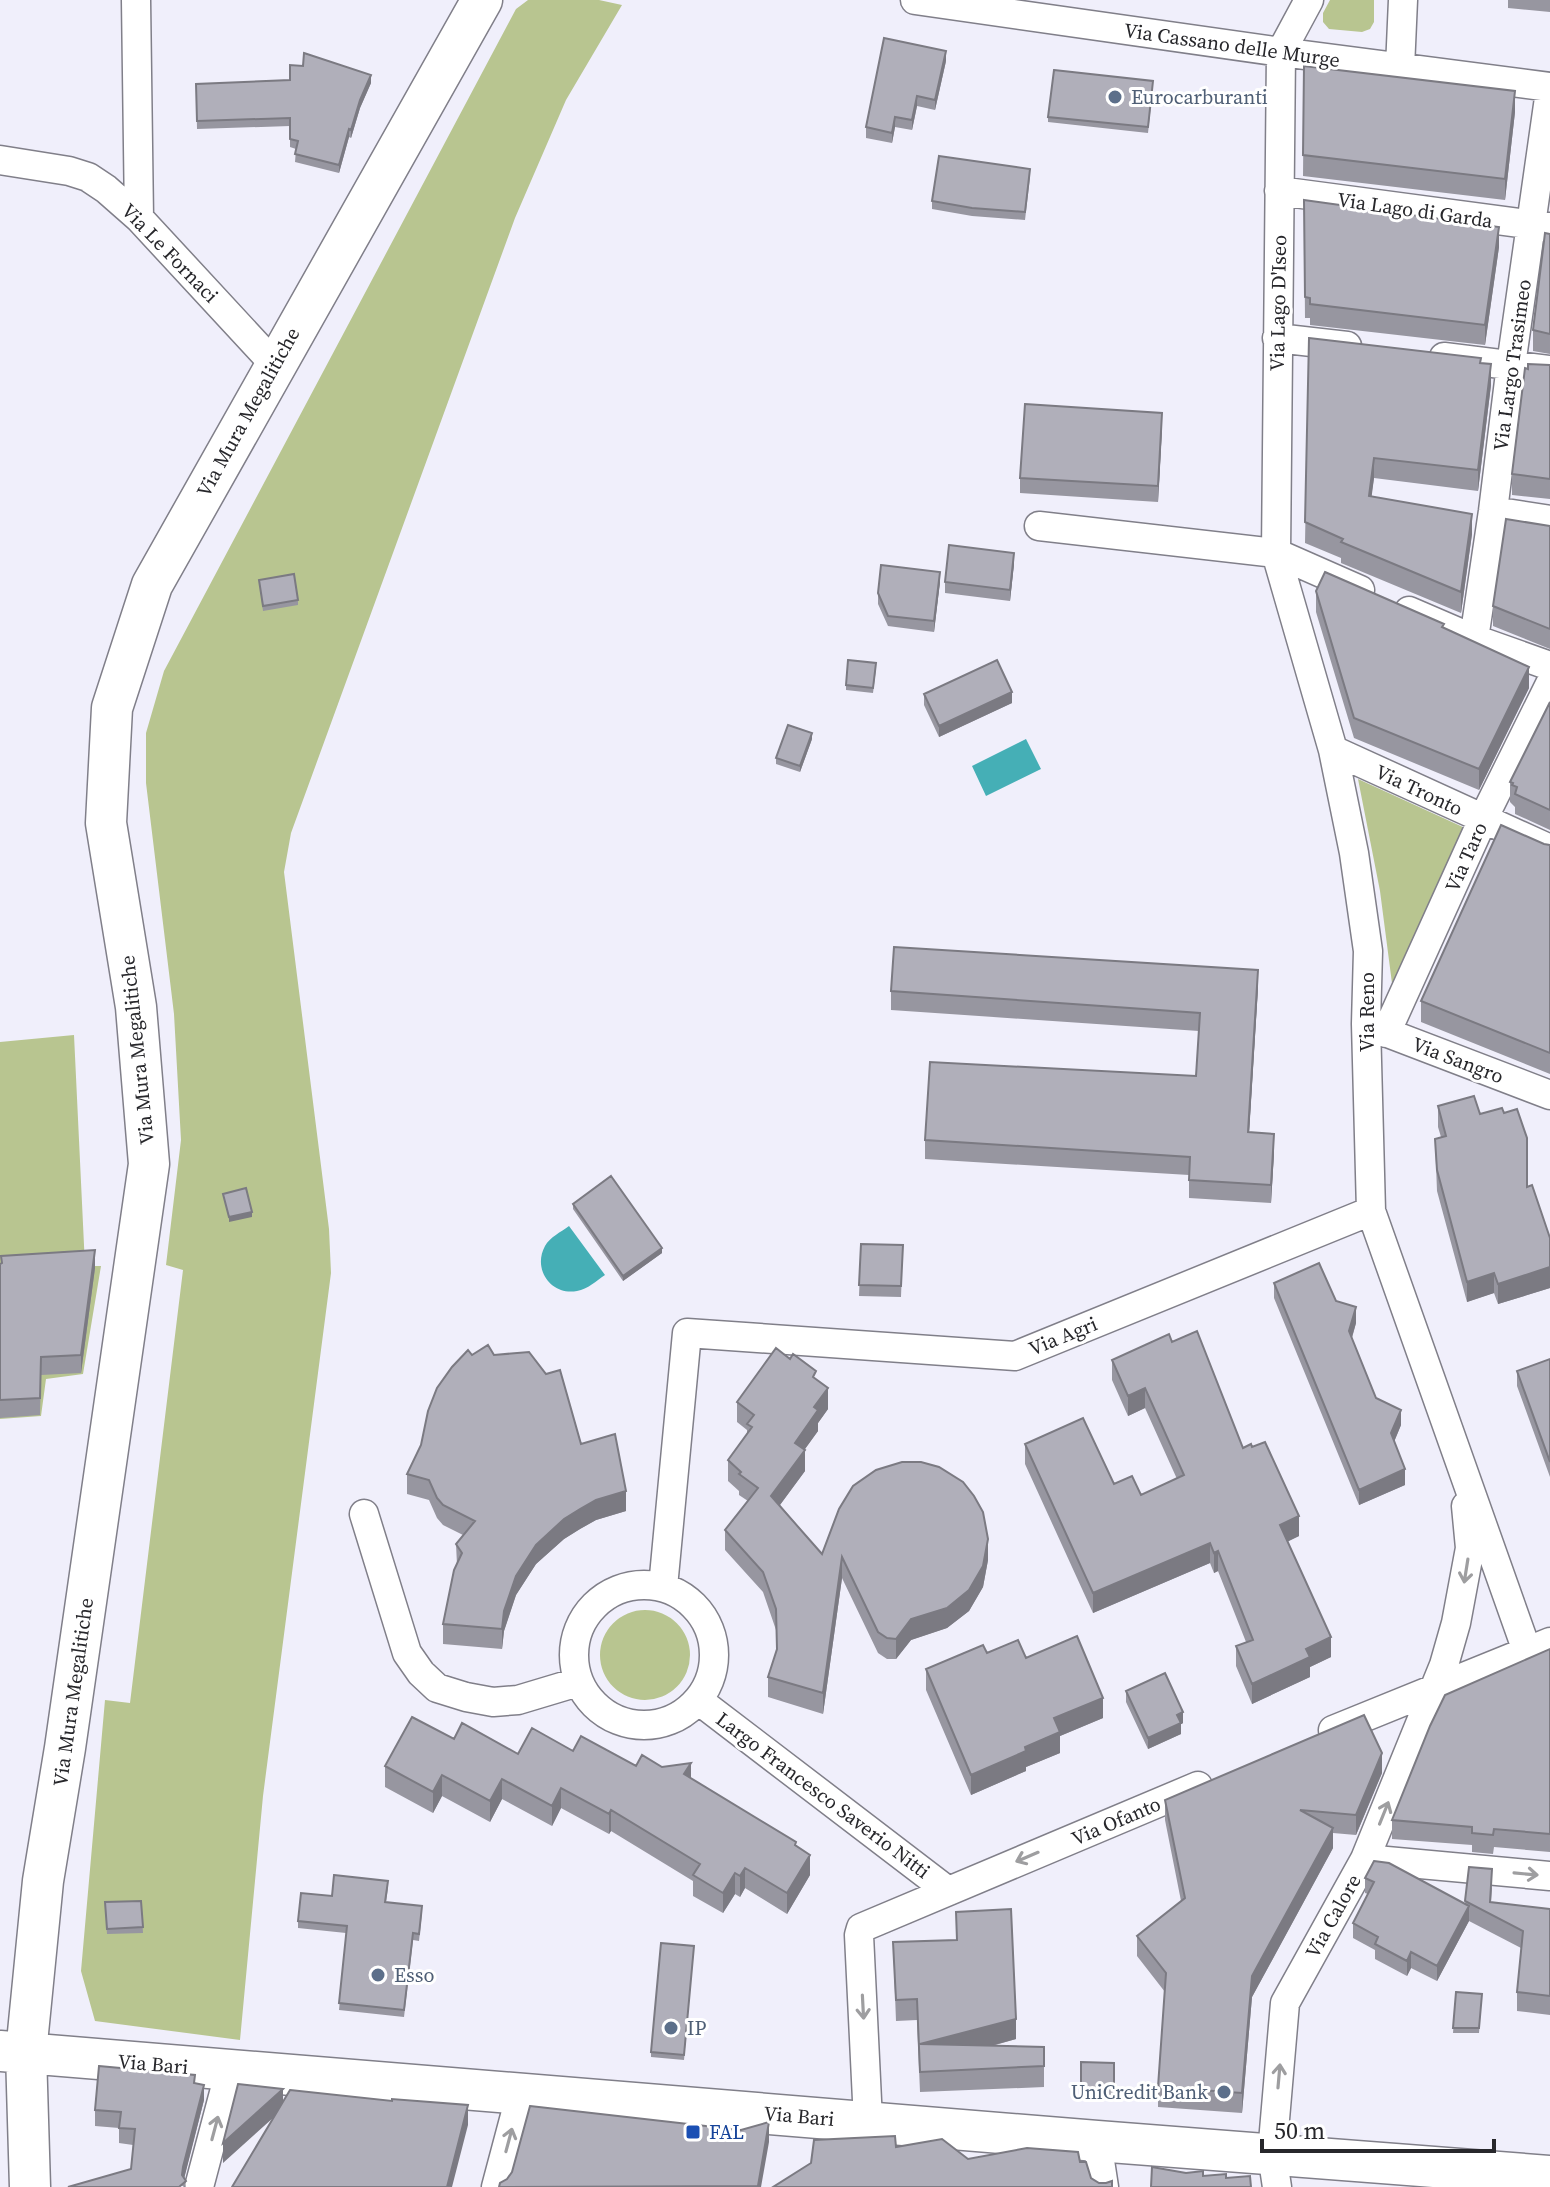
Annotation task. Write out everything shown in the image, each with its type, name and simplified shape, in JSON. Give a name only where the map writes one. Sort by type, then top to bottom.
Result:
[{"type":"street","points":[[136,0],[139,218]]},
{"type":"street","name":"Via Mura Megalitiche","points":[[30,2187],[13,2052],[65,1748],[149,1164],[136,1007],[106,823],[112,708],[152,585],[482,0]]},
{"type":"street","name":"Via Cassano delle Murge","points":[[915,0],[1550,89]]},
{"type":"street","points":[[1281,52],[1309,0]]},
{"type":"street","points":[[1400,68],[1403,0]]},
{"type":"street","name":"Via Lago D'Iseo","points":[[1276,553],[1281,52]]},
{"type":"street","name":"Via Largo Trasimeo","points":[[1474,639],[1511,365],[1541,226],[1550,89]]},
{"type":"street","name":"Via Le Fornaci","points":[[0,160],[88,177],[118,198],[275,365]]},
{"type":"street","name":"Via Lago di Garda","points":[[1279,191],[1541,226]]},
{"type":"street","points":[[1277,338],[1371,349]]},
{"type":"street","points":[[1417,354],[1550,370]]},
{"type":"street","points":[[1493,511],[1550,520]]},
{"type":"street","points":[[1039,526],[1276,553],[1474,639],[1550,666]]},
{"type":"street","name":"Via Reno","points":[[1276,553],[1333,750],[1354,853],[1376,1029],[1371,1211],[1463,1466],[1539,1646]]},
{"type":"street","name":"Via Taro","points":[[1376,1029],[1550,684]]},
{"type":"street","name":"Via Tronto","points":[[1333,750],[1550,849]]},
{"type":"street","name":"Via Sangro","points":[[1376,1029],[1550,1095]]},
{"type":"street","name":"Via Agri","points":[[663,1587],[687,1333],[1015,1356],[1371,1211]]},
{"type":"street","name":"Via Reno","points":[[1435,1687],[1456,1623],[1470,1548],[1463,1466]]},
{"type":"street","points":[[364,1514],[407,1653],[437,1688],[466,1697],[493,1702],[518,1700],[578,1682],[573,1660],[575,1637],[584,1616],[599,1600],[619,1589],[641,1584],[663,1587]]},
{"type":"street","name":"Largo Francesco Saverio Nitti","points":[[578,1682],[590,1701],[607,1716],[628,1724],[651,1726],[672,1720],[692,1708],[706,1690],[713,1670],[714,1649],[710,1628],[698,1610],[682,1596],[663,1587]]},
{"type":"street","points":[[1306,1741],[1539,1646]]},
{"type":"street","name":"Via Calore","points":[[1275,2170],[1285,2003],[1365,1859],[1435,1687]]},
{"type":"street","name":"Largo Francesco Saverio Nitti","points":[[698,1700],[948,1891]]},
{"type":"street","name":"Via Ofanto","points":[[868,2121],[861,1928],[1220,1777]]},
{"type":"street","points":[[1365,1859],[1550,1876]]},
{"type":"street","name":"Via Bari","points":[[13,2052],[1097,2141],[1275,2170],[1550,2176]]},
{"type":"street","points":[[199,2187],[230,2070]]},
{"type":"street","points":[[496,2187],[521,2093]]},
{"type":"street","points":[[1097,2141],[1104,2187]]},
{"type":"green space","points":[[528,0],[599,0],[622,5],[566,100],[515,218],[291,833],[284,872],[329,1229],[331,1273],[263,1796],[240,2040],[95,2021],[81,1971],[105,1700],[130,1703],[183,1270],[166,1265],[181,1140],[174,1014],[146,783],[146,733],[164,671],[516,9]]},
{"type":"green space","points":[[1330,0],[1374,0],[1374,22],[1370,29],[1362,32],[1329,29],[1323,22],[1323,13]]},
{"type":"green space","points":[[1358,779],[1465,828],[1393,991],[1380,891]]},
{"type":"green space","points":[[74,1035],[85,1266],[101,1266],[83,1374],[46,1379],[41,1416],[0,1419],[0,1042]]},
{"type":"green space","points":[[645,1610],[662,1614],[677,1623],[686,1638],[690,1655],[686,1672],[677,1687],[662,1696],[645,1700],[628,1696],[613,1687],[604,1672],[600,1655],[604,1638],[613,1623],[628,1614]]},
{"type":"water","points":[[1026,739],[1041,769],[986,796],[972,766]]},
{"type":"water","points":[[569,1226],[605,1275],[577,1291],[552,1285],[541,1264],[547,1243]]},
{"type":"building","points":[[884,38],[946,51],[935,100],[917,96],[912,120],[895,117],[892,133],[866,127]]},
{"type":"building","points":[[304,53],[371,75],[349,129],[339,165],[295,154],[298,141],[290,139],[290,118],[197,121],[196,84],[290,80],[290,65],[303,66]]},
{"type":"building","points":[[1304,66],[1515,91],[1505,179],[1303,155]]},
{"type":"building","points":[[1054,70],[1153,81],[1148,127],[1048,117]]},
{"type":"building","points":[[939,156],[1030,169],[1025,212],[932,201]]},
{"type":"building","points":[[1304,200],[1499,227],[1485,325],[1310,304],[1310,298],[1305,297]]},
{"type":"building","points":[[1545,233],[1550,234],[1550,334],[1533,330]]},
{"type":"building","points":[[1309,338],[1481,358],[1480,363],[1491,364],[1478,470],[1374,458],[1369,496],[1472,514],[1461,592],[1341,542],[1343,539],[1305,522]]},
{"type":"building","points":[[1528,364],[1550,365],[1550,479],[1512,474]]},
{"type":"building","points":[[1025,404],[1162,413],[1158,486],[1020,478]]},
{"type":"building","points":[[1506,519],[1550,526],[1550,629],[1493,606]]},
{"type":"building","points":[[949,545],[1014,553],[1010,590],[945,582]]},
{"type":"building","points":[[881,565],[940,572],[934,621],[888,616],[878,593]]},
{"type":"building","points":[[1325,572],[1444,624],[1442,627],[1529,667],[1479,769],[1354,718],[1316,591]]},
{"type":"building","points":[[294,574],[298,600],[263,606],[259,580]]},
{"type":"building","points":[[848,660],[876,663],[873,688],[846,685]]},
{"type":"building","points":[[997,660],[1012,692],[939,726],[924,694]]},
{"type":"building","points":[[1550,702],[1550,810],[1515,794],[1517,787],[1510,782]]},
{"type":"building","points":[[788,725],[812,733],[800,766],[776,758]]},
{"type":"building","points":[[1501,825],[1550,845],[1550,1053],[1421,1001]]},
{"type":"building","points":[[894,947],[1258,970],[1248,1132],[1274,1134],[1271,1185],[1189,1180],[1190,1157],[925,1140],[930,1062],[1196,1076],[1200,1013],[891,991]]},
{"type":"building","points":[[1474,1096],[1480,1114],[1502,1108],[1504,1113],[1517,1109],[1527,1138],[1527,1187],[1532,1185],[1550,1238],[1550,1267],[1498,1284],[1494,1273],[1467,1282],[1437,1170],[1435,1139],[1446,1136],[1438,1106]]},
{"type":"building","points":[[611,1176],[662,1248],[623,1276],[573,1204]]},
{"type":"building","points":[[246,1188],[252,1212],[229,1217],[223,1194]]},
{"type":"building","points":[[861,1244],[903,1245],[901,1286],[859,1285]]},
{"type":"building","points":[[95,1250],[81,1355],[41,1357],[40,1398],[0,1400],[1,1256]]},
{"type":"building","points":[[1319,1263],[1336,1301],[1356,1307],[1349,1331],[1376,1398],[1401,1410],[1391,1433],[1405,1469],[1359,1490],[1274,1283]]},
{"type":"building","points":[[1197,1331],[1243,1448],[1265,1442],[1299,1516],[1280,1525],[1331,1637],[1306,1649],[1310,1657],[1252,1684],[1236,1646],[1253,1640],[1218,1551],[1214,1553],[1210,1543],[1093,1593],[1025,1444],[1083,1418],[1114,1484],[1132,1476],[1141,1495],[1184,1475],[1145,1388],[1128,1396],[1112,1360],[1169,1334],[1172,1342]]},
{"type":"building","points":[[488,1345],[494,1355],[529,1352],[546,1374],[560,1370],[581,1444],[615,1434],[626,1491],[596,1500],[580,1509],[536,1545],[516,1576],[504,1611],[502,1629],[443,1624],[454,1570],[462,1553],[456,1544],[475,1521],[443,1505],[429,1480],[407,1474],[421,1445],[428,1411],[437,1388],[468,1350],[472,1355]]},
{"type":"building","points":[[776,1348],[790,1359],[793,1354],[816,1371],[813,1377],[828,1388],[814,1407],[818,1410],[795,1443],[805,1450],[771,1496],[822,1554],[839,1509],[853,1486],[876,1470],[902,1462],[921,1462],[939,1467],[963,1482],[983,1512],[988,1539],[983,1566],[969,1590],[947,1608],[911,1619],[896,1639],[878,1632],[842,1557],[823,1693],[768,1677],[777,1649],[776,1609],[763,1572],[725,1530],[758,1488],[739,1474],[741,1472],[728,1460],[752,1427],[747,1424],[754,1415],[737,1402]]},
{"type":"building","points":[[1550,1359],[1550,1462],[1517,1371]]},
{"type":"building","points":[[1077,1636],[1103,1698],[1054,1718],[1060,1732],[971,1775],[926,1669],[983,1645],[987,1653],[1018,1640],[1026,1658]]},
{"type":"building","points":[[1550,1649],[1550,1834],[1494,1829],[1493,1835],[1472,1833],[1472,1827],[1392,1820],[1445,1695]]},
{"type":"building","points":[[1165,1673],[1183,1712],[1177,1715],[1181,1723],[1148,1738],[1126,1691]]},
{"type":"building","points":[[1364,1715],[1382,1753],[1356,1815],[1300,1810],[1333,1828],[1252,1976],[1242,2093],[1158,2087],[1166,1973],[1137,1936],[1185,1898],[1165,1800]]},
{"type":"building","points":[[412,1717],[454,1739],[462,1723],[518,1754],[532,1728],[573,1751],[581,1736],[636,1766],[642,1755],[662,1767],[691,1763],[684,1774],[796,1842],[795,1845],[810,1855],[787,1893],[745,1868],[740,1876],[735,1873],[723,1893],[693,1875],[700,1864],[611,1810],[609,1814],[561,1788],[552,1806],[502,1779],[490,1801],[442,1775],[433,1792],[385,1766]]},
{"type":"building","points":[[1374,1861],[1389,1863],[1469,1906],[1437,1966],[1411,1952],[1407,1961],[1375,1944],[1378,1937],[1353,1923],[1374,1882],[1365,1878]]},
{"type":"building","points":[[1469,1867],[1492,1869],[1490,1902],[1550,1909],[1550,1996],[1517,1992],[1523,1931],[1465,1901]]},
{"type":"building","points":[[334,1875],[388,1881],[385,1902],[422,1906],[419,1934],[413,1933],[404,2010],[339,2003],[347,1926],[298,1921],[301,1893],[332,1896]]},
{"type":"building","points":[[141,1901],[143,1927],[107,1929],[105,1902]]},
{"type":"building","points":[[1011,1909],[1016,2019],[920,2044],[1044,2047],[1044,2066],[920,2072],[917,1999],[896,2000],[893,1942],[957,1940],[956,1912]]},
{"type":"building","points":[[661,1943],[694,1946],[684,2055],[651,2052]]},
{"type":"building","points":[[1456,1992],[1482,1994],[1479,2028],[1453,2028]]},
{"type":"building","points":[[1081,2062],[1114,2063],[1114,2095],[1081,2094]]},
{"type":"building","points":[[99,2066],[195,2075],[194,2083],[204,2085],[183,2167],[182,2175],[186,2181],[179,2187],[68,2187],[131,2169],[135,2129],[119,2128],[121,2112],[95,2110]]},
{"type":"building","points":[[238,2084],[283,2089],[223,2143]]},
{"type":"building","points":[[290,2090],[468,2105],[447,2187],[232,2187]]},
{"type":"building","points":[[530,2106],[741,2130],[769,2122],[758,2186],[499,2187],[512,2172]]},
{"type":"building","points":[[895,2136],[896,2147],[942,2139],[968,2159],[1027,2148],[1078,2152],[1080,2162],[1086,2162],[1091,2178],[1099,2183],[1112,2181],[1112,2187],[773,2187],[811,2163],[814,2140]]},
{"type":"building","points":[[1152,2167],[1186,2173],[1203,2171],[1203,2176],[1250,2176],[1251,2187],[1151,2187]]},
{"type":"place","name":"Eurocarburanti","points":[[1115,97]]},
{"type":"place","name":"Esso","points":[[378,1975]]},
{"type":"place","name":"IP","points":[[671,2028]]},
{"type":"place","name":"UniCredit Bank","points":[[1224,2092]]},
{"type":"place","name":"FAL","points":[[693,2132]]}]
